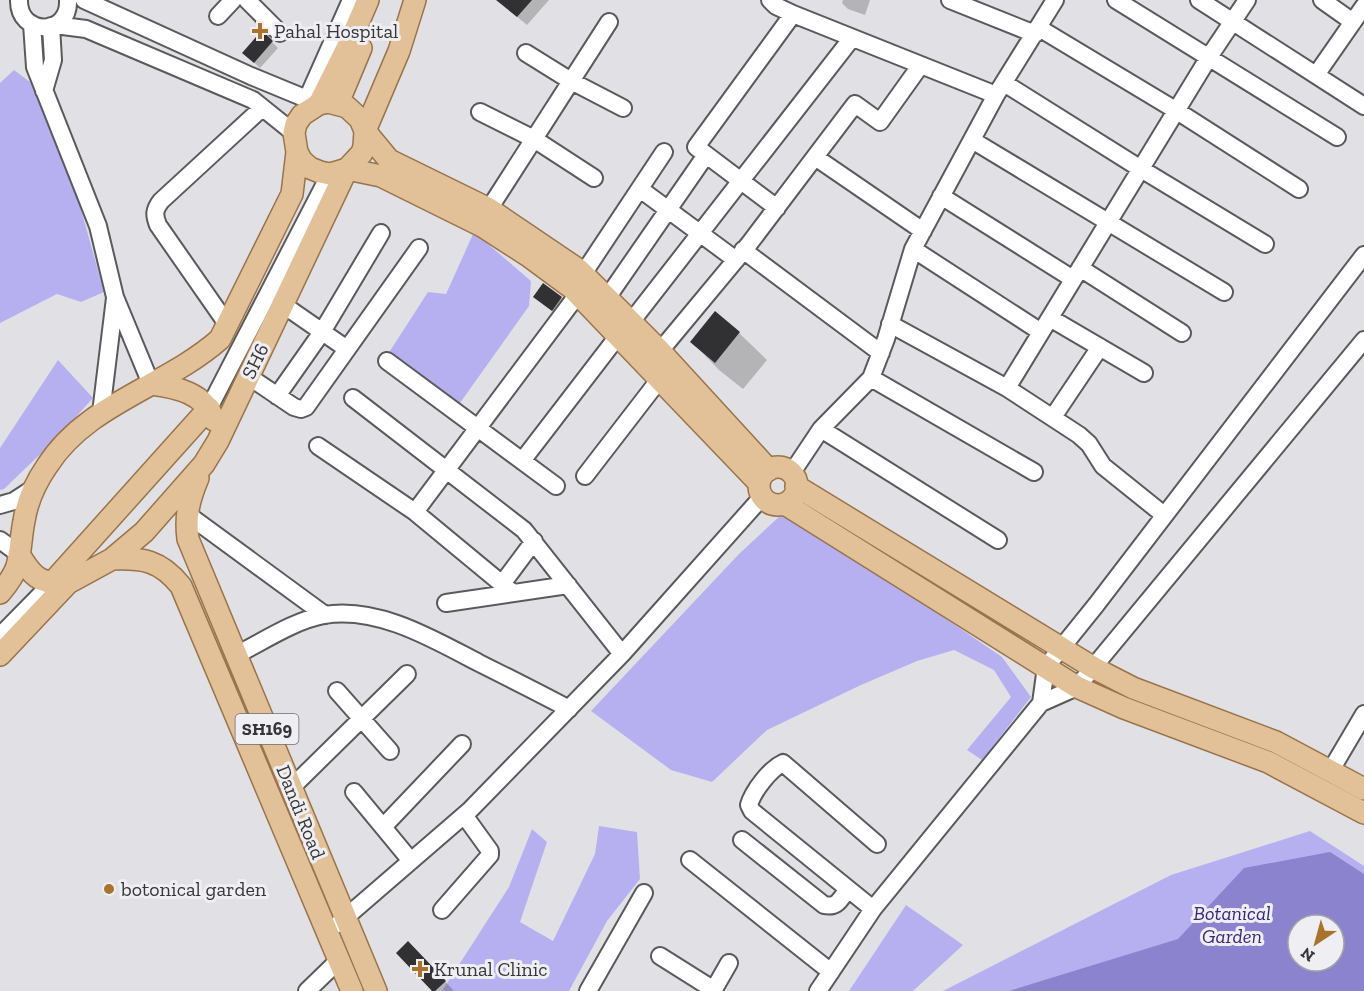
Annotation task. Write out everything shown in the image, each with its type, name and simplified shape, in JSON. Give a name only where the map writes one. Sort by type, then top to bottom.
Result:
[{"type":"main road","points":[[321,102],[369,0]]},
{"type":"main road","points":[[0,593],[18,561],[24,518],[34,488],[64,441],[91,419],[203,354],[220,339],[292,194],[295,143],[302,115],[321,102],[382,0]]},
{"type":"main road","points":[[362,125],[405,0]]},
{"type":"main road","name":"SH6","points":[[0,655],[60,584],[112,560],[144,532],[204,464],[218,441],[282,304],[339,171],[353,165],[362,153],[364,146],[362,125],[399,51],[415,0]]},
{"type":"main road","points":[[321,102],[347,107],[389,160],[489,209],[580,284],[624,329],[660,351],[764,483],[773,504],[791,488]]},
{"type":"main road","points":[[295,143],[302,161],[310,168],[381,176],[482,226],[530,256],[607,298],[624,329],[659,380],[764,483]]},
{"type":"main road","points":[[151,384],[179,388],[209,408],[218,441]]},
{"type":"main road","points":[[18,561],[38,579],[60,584],[209,408]]},
{"type":"main road","name":"Dandi Road","points":[[204,464],[189,500],[186,523],[188,539],[376,991]]},
{"type":"main road","points":[[764,483],[781,468],[791,488],[1077,687],[1124,708],[1268,762],[1364,813]]},
{"type":"main road","points":[[791,488],[1061,647],[1094,669],[1133,688],[1276,742],[1364,789]]},
{"type":"main road","name":"Dandi Road","points":[[112,560],[135,558],[155,563],[169,572],[181,586],[352,991]]},
{"type":"street","points":[[19,0],[20,12],[32,24],[39,27],[86,29],[252,100],[295,143]]},
{"type":"street","points":[[44,91],[53,60],[53,26],[66,14],[68,0]]},
{"type":"street","points":[[84,0],[321,102],[351,0]]},
{"type":"street","points":[[218,16],[233,0]]},
{"type":"street","points":[[247,0],[280,33]]},
{"type":"street","points":[[770,0],[776,6],[793,14],[920,66],[1000,89],[1141,169],[1265,244]]},
{"type":"street","points":[[950,0],[1037,31],[1177,111],[1299,189]]},
{"type":"street","points":[[791,488],[821,429],[871,378],[913,249],[1000,89],[1055,0]]},
{"type":"street","points":[[1116,0],[1336,137]]},
{"type":"street","points":[[1199,0],[1364,106]]},
{"type":"street","points":[[1007,388],[1246,0]]},
{"type":"street","points":[[1322,0],[1353,22]]},
{"type":"street","points":[[1316,75],[1364,6]]},
{"type":"street","points":[[777,208],[696,147],[793,14]]},
{"type":"street","points":[[489,209],[609,22]]},
{"type":"street","points":[[32,24],[35,67],[98,226],[115,297],[151,384]]},
{"type":"street","points":[[522,461],[852,38]]},
{"type":"street","points":[[526,53],[571,81],[623,108]]},
{"type":"street","points":[[660,351],[777,208],[855,104],[880,122],[920,66]]},
{"type":"street","points":[[227,324],[154,216],[161,201],[262,108]]},
{"type":"street","points":[[480,112],[534,139],[594,178]]},
{"type":"street","points":[[972,140],[1107,224],[1224,292]]},
{"type":"street","points":[[415,512],[580,284],[664,152]]},
{"type":"street","points":[[607,298],[706,154]]},
{"type":"street","points":[[815,157],[922,231]]},
{"type":"street","points":[[209,408],[339,171]]},
{"type":"street","points":[[640,189],[699,232],[739,255],[881,353]]},
{"type":"street","points":[[941,196],[1182,333]]},
{"type":"street","points":[[277,396],[322,332],[381,233]]},
{"type":"street","points":[[248,376],[297,409],[306,406],[419,248]]},
{"type":"street","points":[[913,249],[1045,325],[1100,347],[1144,373]]},
{"type":"street","points":[[1041,703],[1046,667],[1364,255]]},
{"type":"street","points":[[101,413],[115,297]]},
{"type":"street","points":[[282,304],[347,349]]},
{"type":"street","points":[[890,324],[1007,388],[1080,435],[1089,444],[1103,466],[1164,515]]},
{"type":"street","points":[[818,991],[873,909],[1041,703],[1077,687],[1094,669],[1364,340]]},
{"type":"street","points":[[1053,417],[1100,347]]},
{"type":"street","points":[[387,361],[556,486]]},
{"type":"street","points":[[871,378],[1034,472]]},
{"type":"street","points":[[585,476],[659,380]]},
{"type":"street","points":[[353,398],[524,530],[622,654]]},
{"type":"street","points":[[821,429],[998,540]]},
{"type":"street","points":[[318,446],[415,512],[507,589]]},
{"type":"street","points":[[328,934],[344,917],[464,815],[622,654],[764,483]]},
{"type":"street","points":[[0,505],[14,501],[34,488]]},
{"type":"street","points":[[188,514],[325,615]]},
{"type":"street","points":[[0,540],[18,561]]},
{"type":"street","points":[[507,589],[534,541]]},
{"type":"street","points":[[0,636],[60,584]]},
{"type":"street","points":[[446,603],[507,589],[568,585]]},
{"type":"street","points":[[236,656],[304,620],[325,615],[349,614],[376,618],[404,626],[569,708]]},
{"type":"street","points":[[291,788],[407,674]]},
{"type":"street","points":[[337,691],[390,751]]},
{"type":"street","points":[[1331,770],[1364,714]]},
{"type":"street","points":[[382,827],[462,744]]},
{"type":"street","points":[[873,909],[752,812],[749,805],[773,770],[783,762],[877,844]]},
{"type":"street","points":[[354,792],[411,861]]},
{"type":"street","points":[[442,910],[490,855],[490,851],[464,815]]},
{"type":"street","points":[[742,840],[824,905],[832,907],[836,905],[848,889]]},
{"type":"street","points":[[690,860],[831,972]]},
{"type":"street","points":[[588,991],[644,893]]},
{"type":"street","points":[[660,956],[714,991],[729,963]]},
{"type":"street","points":[[307,991],[339,960]]},
{"type":"green space","points":[[14,70],[34,85],[75,188],[104,292],[81,302],[57,294],[0,323],[0,83]]},
{"type":"green space","points":[[474,232],[531,281],[529,306],[460,403],[388,354],[428,292],[446,294]]},
{"type":"green space","points":[[58,360],[93,398],[54,441],[4,489],[0,490],[0,448]]},
{"type":"green space","points":[[782,514],[895,584],[1002,657],[1031,697],[982,760],[967,750],[1011,697],[994,670],[954,650],[917,661],[767,730],[712,782],[671,770],[591,711],[739,554]]},
{"type":"green space","points":[[599,826],[637,832],[640,879],[607,921],[569,991],[442,991],[509,887],[532,829],[547,842],[520,922],[553,941],[595,854]]},
{"type":"green space","name":"Botanical Garden","points":[[1310,831],[1364,866],[1364,991],[943,991],[1171,875]]},
{"type":"green space","points":[[906,905],[963,945],[913,991],[849,991]]},
{"type":"shaded area","points":[[1330,852],[1364,874],[1364,991],[1009,991],[1178,939],[1244,868]]},
{"type":"building","points":[[496,0],[532,0],[517,17]]},
{"type":"building","points":[[262,30],[273,41],[254,63],[242,53]]},
{"type":"building","points":[[543,283],[562,297],[552,311],[533,297]]},
{"type":"building","points":[[715,311],[740,332],[715,363],[690,342]]},
{"type":"building","points":[[408,941],[446,981],[435,991],[432,991],[396,953]]},
{"type":"place","name":"Pahal Hospital","points":[[260,31]]},
{"type":"place","name":"botonical garden","points":[[109,889]]},
{"type":"place","name":"Krunal Clinic","points":[[420,969]]}]
